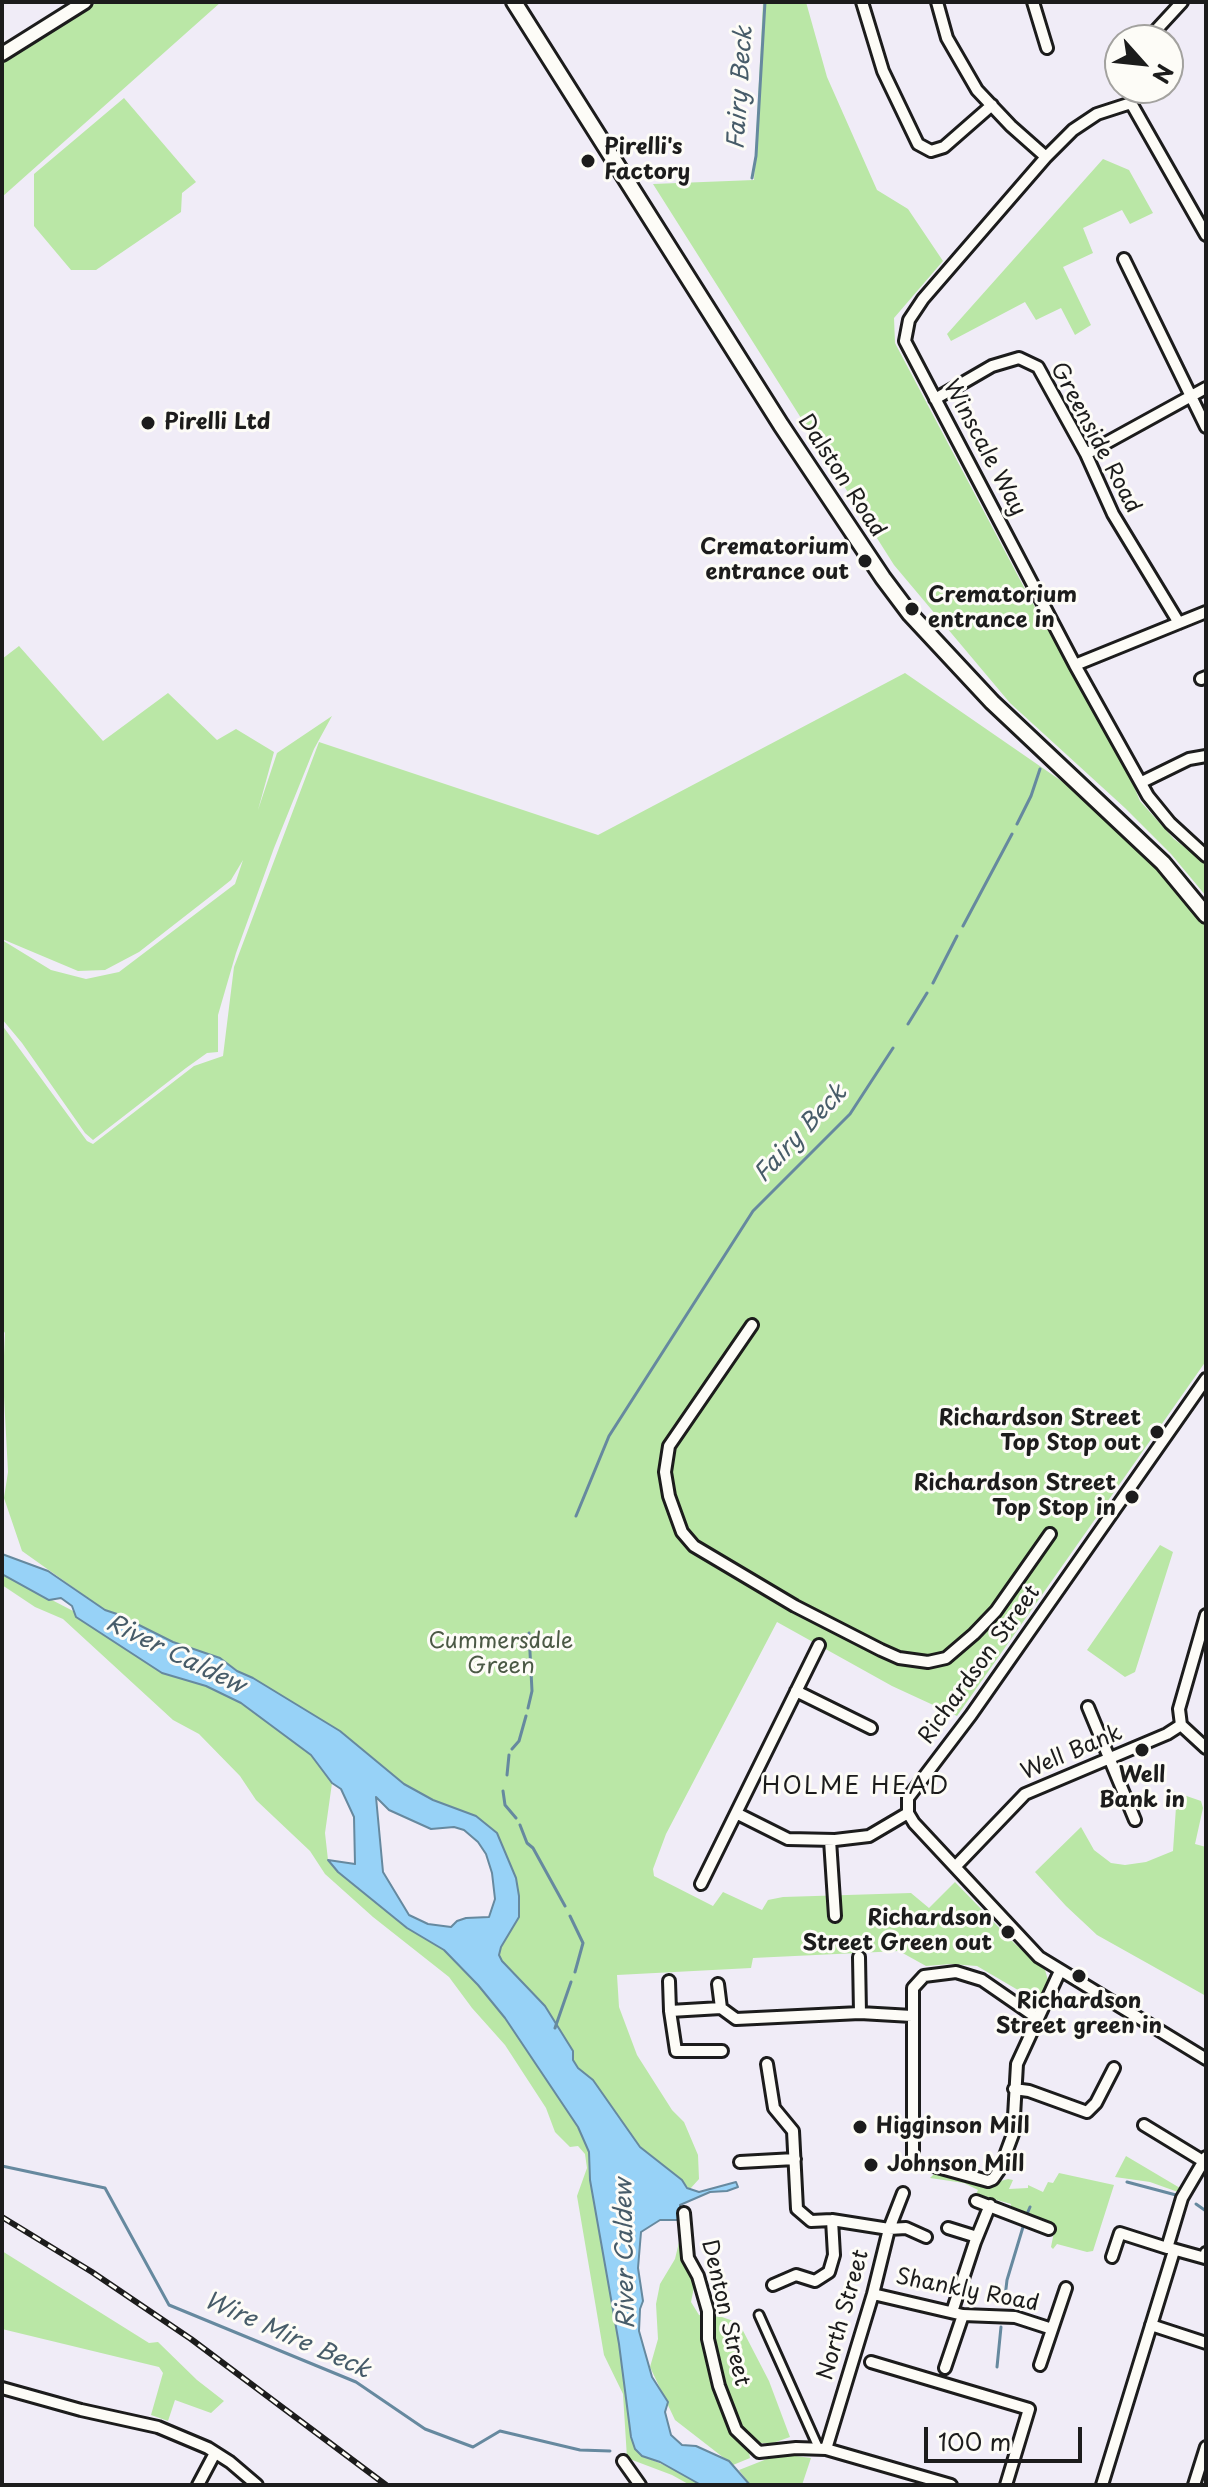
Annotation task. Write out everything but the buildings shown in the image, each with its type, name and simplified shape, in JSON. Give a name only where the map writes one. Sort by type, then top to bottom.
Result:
[{"type":"main road","name":"Dalston Road","points":[[514,2],[781,425],[901,602],[992,702],[1163,863],[1206,915]]},
{"type":"street","points":[[2,54],[85,2]]},
{"type":"street","points":[[862,2],[883,71],[918,144],[931,151],[944,147],[992,105]]},
{"type":"street","points":[[937,2],[947,38],[977,90],[1046,157]]},
{"type":"street","points":[[1033,2],[1047,48]]},
{"type":"street","points":[[1162,24],[1182,2]]},
{"type":"street","name":"Winscale Way","points":[[1128,104],[1097,114],[1073,130],[1046,157],[923,299],[909,320],[905,341],[1075,665],[1148,796],[1170,823],[1206,856]]},
{"type":"street","points":[[1132,104],[1206,235]]},
{"type":"street","points":[[1124,259],[1206,427]]},
{"type":"street","name":"Greenside Road","points":[[935,399],[992,366],[1019,358],[1038,367],[1086,454],[1113,514],[1179,623]]},
{"type":"street","points":[[1086,454],[1206,388]]},
{"type":"street","points":[[1075,665],[1206,612]]},
{"type":"street","points":[[1142,782],[1189,759],[1206,756]]},
{"type":"street","points":[[752,1325],[669,1446],[665,1472],[669,1496],[682,1532],[694,1546],[795,1606],[881,1650],[899,1658],[928,1662],[946,1658],[996,1611],[1050,1534]]},
{"type":"street","name":"Richardson Street","points":[[908,1813],[909,1794],[971,1715],[1206,1379]]},
{"type":"street","points":[[1206,1615],[1179,1709],[1181,1725],[1206,1748]]},
{"type":"street","points":[[701,1884],[819,1645]]},
{"type":"street","points":[[796,1691],[871,1728]]},
{"type":"street","points":[[1088,1707],[1135,1820]]},
{"type":"street","name":"Well Bank","points":[[955,1867],[1025,1794],[1167,1734],[1181,1725]]},
{"type":"street","points":[[736,1813],[788,1839],[830,1840],[869,1836],[908,1813],[919,1829],[1039,1957],[1206,2059]]},
{"type":"street","points":[[830,1840],[835,1916]]},
{"type":"street","points":[[859,1957],[860,2013]]},
{"type":"street","points":[[930,2165],[979,2180],[993,2179],[1000,2169],[1013,2134],[1017,2064],[1060,1971]]},
{"type":"street","points":[[913,2156],[913,1988],[924,1976],[956,1972],[982,1980],[1037,2018]]},
{"type":"street","points":[[669,1981],[676,2051],[722,2051]]},
{"type":"street","points":[[718,1984],[721,2008]]},
{"type":"street","points":[[670,2011],[721,2008],[736,2019],[860,2013],[912,2016]]},
{"type":"street","points":[[767,2064],[774,2108],[793,2131],[797,2209],[811,2221],[832,2220],[889,2229],[906,2228],[926,2237]]},
{"type":"street","points":[[1014,2089],[1029,2091],[1087,2112],[1096,2103],[1114,2068]]},
{"type":"street","points":[[1102,2485],[1172,2251],[1182,2198],[1205,2159],[1144,2125]]},
{"type":"street","points":[[740,2162],[795,2159]]},
{"type":"street","name":"North Street","points":[[823,2449],[873,2294],[889,2229],[903,2193]]},
{"type":"street","points":[[976,2201],[1049,2229]]},
{"type":"street","points":[[945,2368],[977,2237],[990,2205]]},
{"type":"street","name":"Denton Street","points":[[684,2213],[688,2258],[698,2276],[708,2311],[708,2339],[719,2386],[736,2430],[759,2452],[823,2449],[951,2485]]},
{"type":"street","points":[[773,2285],[796,2275],[815,2281],[829,2272],[834,2255],[832,2220]]},
{"type":"street","points":[[948,2228],[977,2237]]},
{"type":"street","points":[[1112,2257],[1120,2233],[1172,2251],[1205,2258],[1206,2253]]},
{"type":"street","name":"Shankly Road","points":[[1040,2365],[1066,2288]]},
{"type":"street","name":"Shankly Road","points":[[873,2294],[957,2314],[1015,2317],[1052,2329]]},
{"type":"street","points":[[759,2315],[823,2449]]},
{"type":"street","points":[[1151,2325],[1206,2343]]},
{"type":"street","points":[[871,2362],[1029,2409],[1006,2485]]},
{"type":"street","points":[[2,2388],[158,2427],[215,2453],[257,2485]]},
{"type":"street","points":[[1194,2485],[1206,2447]]},
{"type":"street","points":[[198,2485],[215,2453]]},
{"type":"street","points":[[623,2461],[640,2485]]},
{"type":"green space","points":[[98,2],[221,2],[2,197],[2,63]]},
{"type":"green space","points":[[763,2],[806,2],[827,77],[877,190],[908,209],[943,261],[894,318],[895,343],[1027,593],[1127,770],[1140,801],[1174,839],[1206,863],[1206,896],[1171,854],[1125,808],[1010,703],[894,565],[653,184],[754,180]]},
{"type":"green space","points":[[124,98],[196,182],[182,193],[181,212],[96,270],[71,270],[34,226],[34,174]]},
{"type":"green space","points":[[1103,159],[1129,170],[1153,213],[1130,224],[1122,210],[1083,228],[1093,253],[1063,267],[1091,325],[1075,335],[1061,308],[1036,320],[1025,302],[951,341],[947,334]]},
{"type":"green space","points":[[19,646],[103,741],[168,693],[217,740],[236,729],[274,752],[258,810],[277,753],[332,716],[314,749],[236,953],[218,1015],[218,1052],[207,1053],[93,1140],[2,1019],[2,940],[51,970],[86,979],[119,972],[235,884],[243,860],[231,880],[216,892],[139,952],[105,970],[78,971],[2,939],[2,659]]},
{"type":"green space","name":"Cummersdale Green","points":[[905,673],[1118,820],[1206,915],[1206,1361],[957,1716],[892,1686],[777,1622],[666,1834],[653,1869],[654,1876],[713,1906],[723,1892],[762,1910],[768,1900],[783,1897],[911,1893],[929,1908],[955,1882],[1045,1970],[1048,1980],[1041,1997],[1035,2000],[977,1966],[926,1966],[899,1951],[753,1958],[751,1968],[617,1975],[619,2007],[637,2055],[672,2110],[684,2122],[698,2155],[699,2179],[690,2189],[640,2147],[593,2080],[578,2068],[573,2060],[573,2051],[545,2006],[502,1961],[499,1955],[501,1947],[519,1917],[476,1816],[433,1800],[404,1784],[340,1731],[220,1658],[173,1643],[105,1610],[22,1551],[4,1498],[8,1472],[3,1378],[5,1333],[2,1328],[2,1025],[87,1141],[93,1144],[194,1066],[223,1056],[234,967],[319,742],[598,835]]},
{"type":"green space","points":[[1160,1545],[1173,1552],[1135,1672],[1125,1677],[1087,1650]]},
{"type":"green space","points":[[2,1574],[75,1612],[101,1634],[162,1673],[206,1686],[241,1703],[311,1755],[332,1783],[325,1833],[328,1860],[338,1872],[407,1928],[444,1950],[478,1985],[505,2018],[578,2127],[589,2152],[590,2180],[619,2344],[631,2437],[652,2460],[683,2473],[699,2483],[697,2485],[690,2485],[627,2458],[623,2394],[604,2355],[577,2196],[587,2168],[585,2154],[578,2146],[570,2147],[555,2132],[546,2108],[505,2045],[449,1977],[373,1917],[325,1874],[310,1851],[256,1800],[240,1776],[199,1734],[173,1720],[63,1619],[35,1607],[2,1585]]},
{"type":"green space","points":[[1172,1791],[1201,1801],[1203,1808],[1195,1844],[1206,1847],[1206,1996],[1097,1935],[1035,1872],[1081,1827],[1094,1850],[1111,1863],[1146,1862],[1173,1851],[1176,1807]]},
{"type":"green space","points":[[1126,2156],[1180,2188],[1178,2192],[1150,2182],[1115,2177]]},
{"type":"green space","points":[[937,2171],[990,2184],[1008,2179],[1013,2180],[1009,2189],[1028,2188],[1028,2185],[1043,2192],[1048,2182],[1053,2183],[1059,2173],[1114,2185],[1093,2251],[1087,2252],[1057,2244],[1053,2249],[1055,2227],[1010,2209],[1011,2204],[976,2194],[978,2190],[964,2183],[930,2178]]},
{"type":"green space","points":[[680,2238],[684,2238],[684,2265],[696,2277],[691,2302],[699,2315],[722,2317],[739,2323],[769,2381],[790,2437],[773,2443],[752,2443],[748,2447],[750,2458],[733,2465],[675,2420],[650,2367],[658,2339],[656,2304],[660,2284],[675,2259]]},
{"type":"green space","points":[[2,2251],[149,2343],[158,2342],[224,2401],[211,2413],[175,2400],[168,2421],[151,2415],[163,2373],[159,2367],[2,2329]]},
{"type":"green space","points":[[788,2455],[811,2458],[802,2485],[750,2485],[739,2470],[772,2457]]},
{"type":"water","name":"River Caldew","points":[[2,1554],[48,1571],[105,1610],[173,1642],[220,1658],[340,1731],[404,1784],[433,1800],[476,1816],[497,1833],[516,1878],[519,1896],[519,1917],[501,1947],[499,1955],[502,1961],[545,2006],[573,2051],[573,2060],[578,2068],[593,2080],[640,2147],[682,2180],[687,2188],[699,2192],[736,2182],[738,2187],[710,2192],[680,2205],[680,2220],[660,2220],[641,2232],[638,2268],[643,2301],[639,2331],[652,2377],[668,2402],[665,2412],[671,2435],[682,2445],[696,2446],[729,2461],[750,2485],[701,2485],[660,2462],[642,2456],[635,2449],[590,2180],[589,2152],[578,2127],[505,2018],[478,1985],[444,1950],[407,1928],[338,1872],[328,1860],[355,1864],[354,1817],[341,1789],[332,1783],[311,1755],[241,1703],[206,1686],[162,1673],[76,1617],[72,1606],[61,1598],[49,1600],[2,1574]],"holes":[[[376,1797],[389,1810],[431,1829],[454,1827],[464,1830],[478,1842],[492,1873],[495,1899],[489,1917],[466,1918],[451,1927],[428,1924],[409,1915],[383,1872]]]},
{"type":"waterway","name":"Fairy Beck","points":[[752,178],[765,2]]},
{"type":"waterway","name":"Fairy Beck","points":[[1017,824],[1040,769]]},
{"type":"waterway","name":"Fairy Beck","points":[[963,926],[1012,834]]},
{"type":"waterway","name":"Fairy Beck","points":[[933,983],[957,936]]},
{"type":"waterway","name":"Fairy Beck","points":[[908,1024],[927,993]]},
{"type":"waterway","name":"Fairy Beck","points":[[576,1516],[609,1436],[753,1211],[850,1114],[893,1048]]},
{"type":"waterway","name":"Fairy Beck","points":[[528,1708],[532,1691],[529,1633]]},
{"type":"waterway","name":"Fairy Beck","points":[[512,1749],[519,1741],[526,1716]]},
{"type":"waterway","name":"Fairy Beck","points":[[507,1775],[509,1755]]},
{"type":"waterway","name":"Fairy Beck","points":[[503,1791],[505,1805],[516,1818]]},
{"type":"waterway","name":"Fairy Beck","points":[[520,1825],[527,1843],[533,1848],[565,1906]]},
{"type":"waterway","name":"Fairy Beck","points":[[570,1916],[583,1943],[575,1972]]},
{"type":"waterway","name":"Fairy Beck","points":[[555,2028],[571,1982]]},
{"type":"waterway","name":"Wire Mire Beck","points":[[2,2166],[105,2188],[169,2305],[356,2382],[425,2429],[473,2447],[500,2431],[580,2450],[610,2451]]},
{"type":"waterway","points":[[1127,2182],[1176,2195]]},
{"type":"waterway","points":[[1196,2204],[1206,2211]]},
{"type":"waterway","points":[[1027,2214],[1030,2207]]},
{"type":"waterway","points":[[1005,2297],[1023,2227]]},
{"type":"waterway","points":[[997,2367],[1001,2327]]},
{"type":"railway","points":[[2,2217],[92,2272],[191,2339],[386,2485]]},
{"type":"place","name":"Pirelli's Factory","points":[[588,161]]},
{"type":"place","name":"Pirelli Ltd","points":[[148,423]]},
{"type":"place","name":"Crematorium entrance out","points":[[865,561]]},
{"type":"place","name":"Crematorium entrance in","points":[[912,609]]},
{"type":"place","name":"Richardson Street Top Stop out","points":[[1157,1432]]},
{"type":"place","name":"Richardson Street Top Stop in","points":[[1132,1497]]},
{"type":"place","name":"Well Bank in","points":[[1142,1750]]},
{"type":"place","name":"Richardson Street Green out","points":[[1008,1932]]},
{"type":"place","name":"Richardson Street green in","points":[[1079,1976]]},
{"type":"place","name":"Higginson Mill","points":[[860,2127]]},
{"type":"place","name":"Johnson Mill","points":[[871,2165]]},
{"type":"district","name":"HOLME HEAD","points":[[856,1787]]}]
